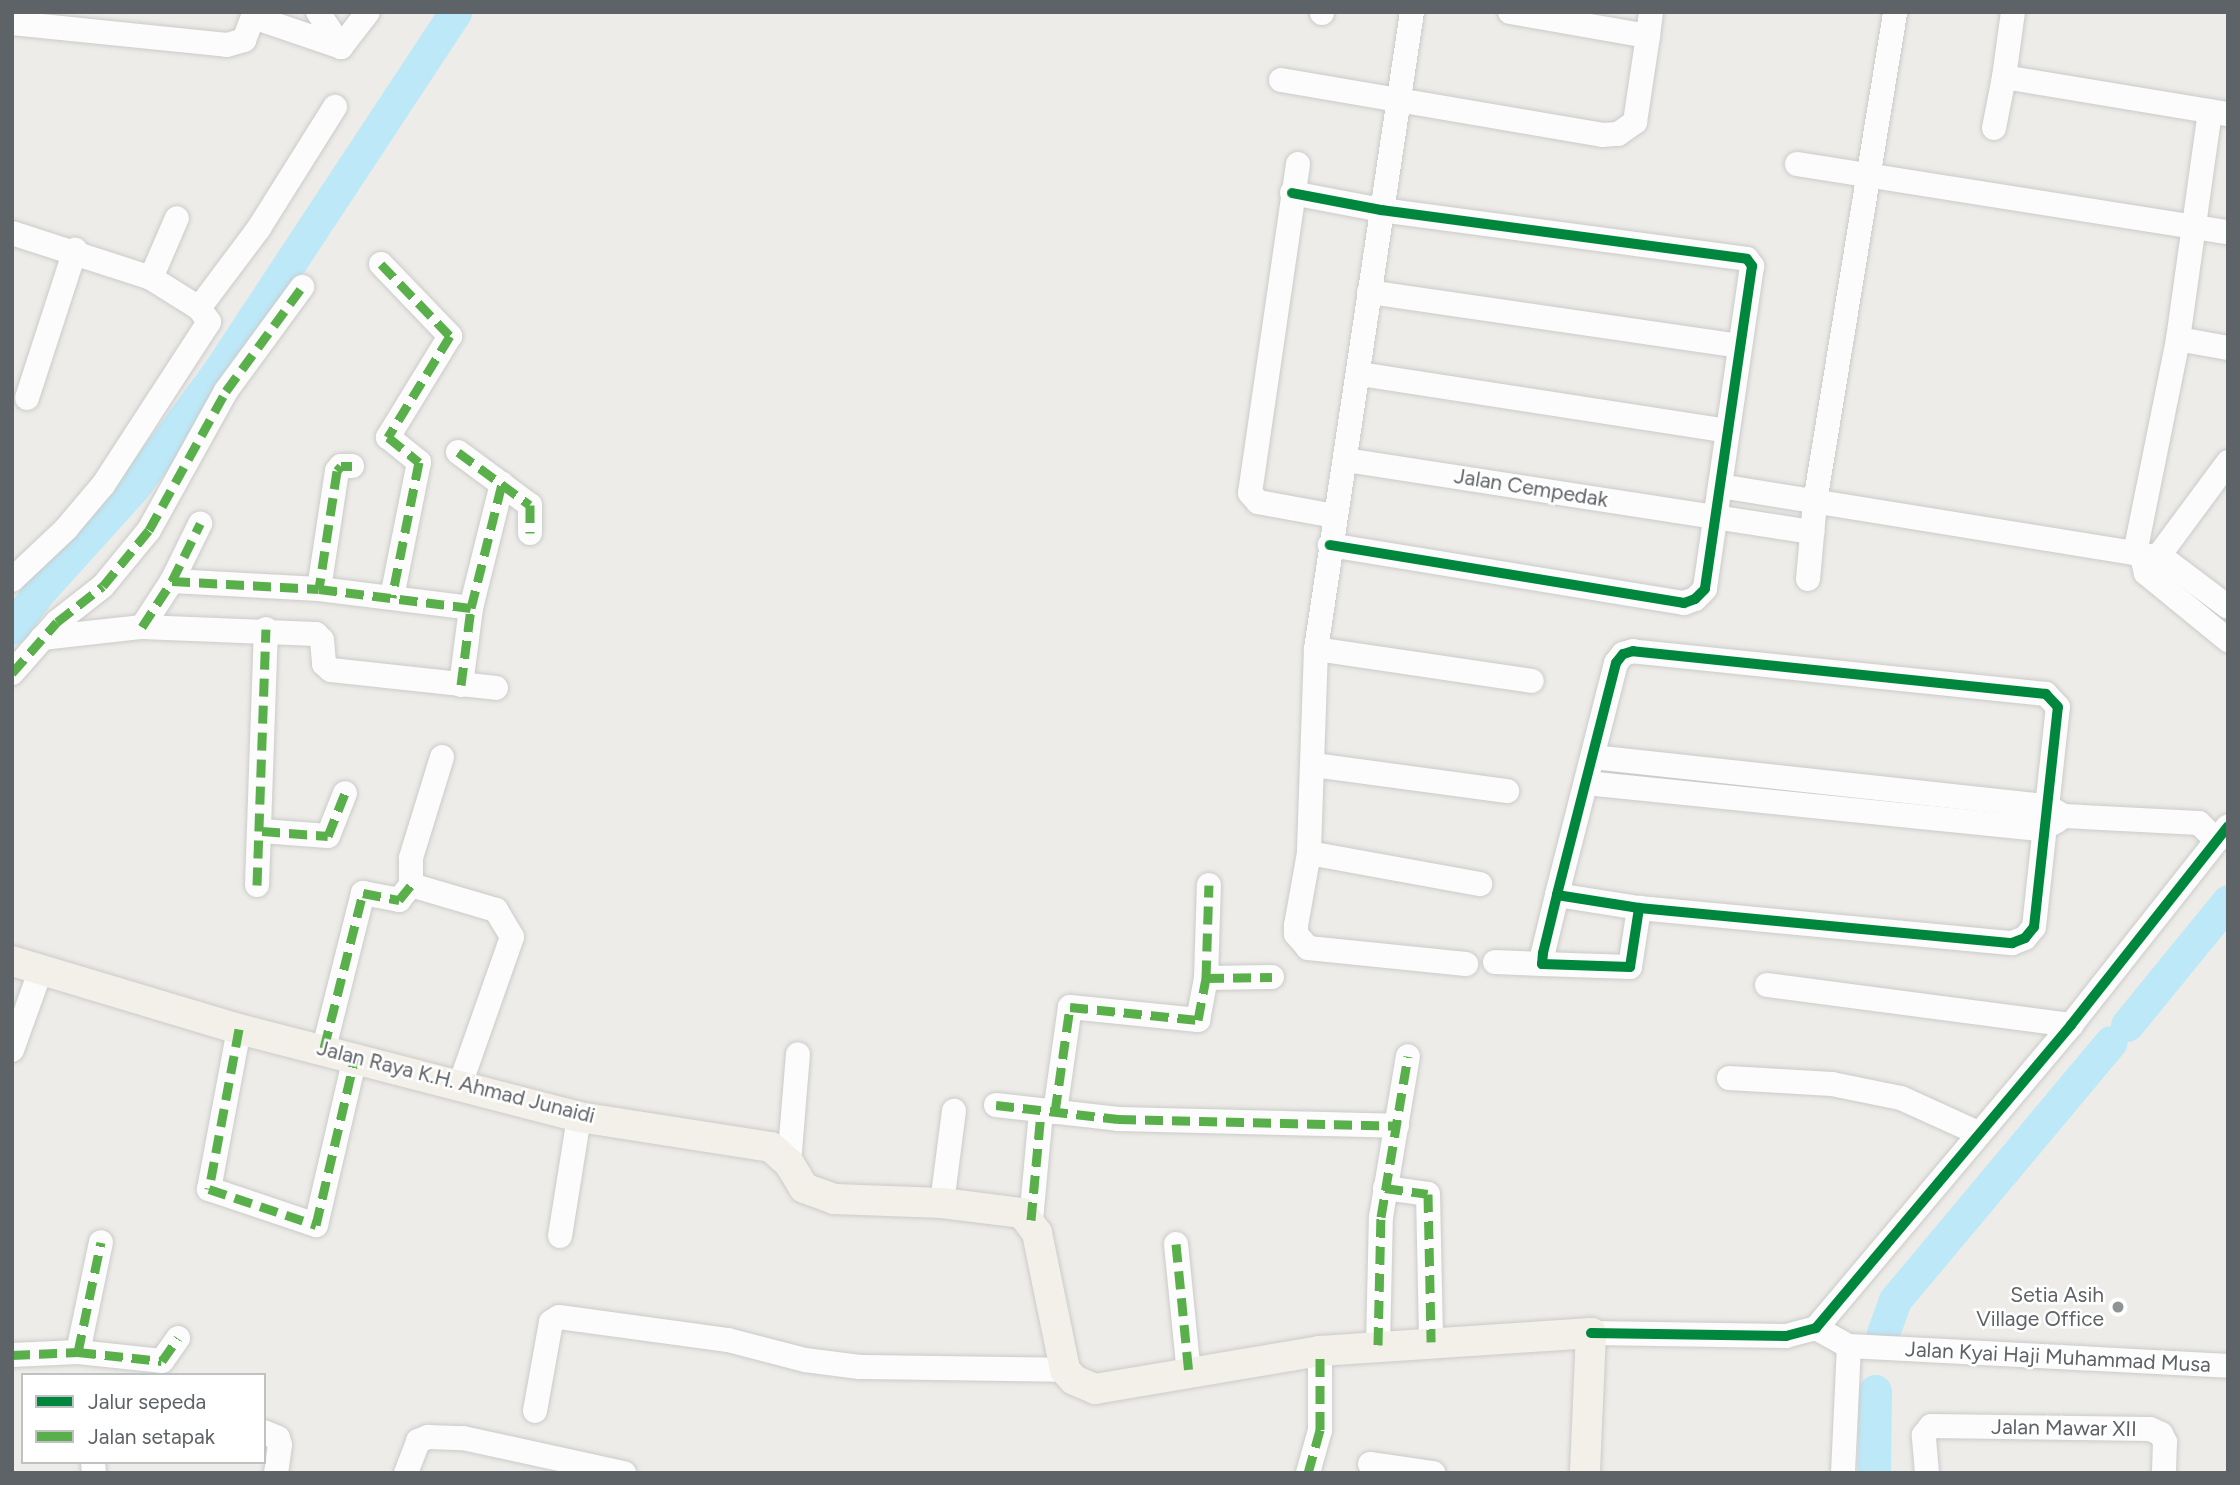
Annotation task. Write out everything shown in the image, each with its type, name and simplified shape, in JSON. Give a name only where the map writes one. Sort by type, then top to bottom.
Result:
[{"type":"main road","name":"Jalan Raya K.H. Ahmad Junaidi","points":[[12,961],[40,972],[239,1029],[324,1048],[579,1117],[771,1147],[789,1163],[804,1188],[834,1199],[942,1203],[1012,1210],[1031,1220]]},
{"type":"main road","points":[[1031,1220],[1065,1370],[1095,1390],[1320,1351],[1378,1345],[1591,1333],[1585,1473]]},
{"type":"street","points":[[318,12],[341,47]]},
{"type":"street","points":[[341,47],[368,12]]},
{"type":"street","points":[[1412,12],[1369,292],[1360,374],[1334,516],[1316,649],[1309,853],[1296,925],[1302,943],[1308,948],[1466,964]]},
{"type":"street","points":[[1281,80],[1602,135],[1618,134],[1635,122],[1650,24],[1510,12]]},
{"type":"street","points":[[1808,579],[1815,502],[1871,179],[1895,12]]},
{"type":"street","points":[[1994,128],[2013,12]]},
{"type":"street","points":[[12,23],[227,45],[244,40],[254,15],[341,47]]},
{"type":"street","points":[[2004,76],[2219,113],[2195,226],[2146,559]]},
{"type":"street","points":[[199,308],[258,228],[335,107]]},
{"type":"street","points":[[1298,164],[1250,493],[1258,502],[1334,516]]},
{"type":"street","points":[[1797,164],[1871,179],[2228,232]]},
{"type":"street","points":[[1292,193],[1381,210],[1747,259],[1752,266],[1705,589],[1684,603],[1330,545]]},
{"type":"street","points":[[151,278],[177,218]]},
{"type":"street","points":[[12,233],[75,250],[151,278],[199,308],[209,322],[206,332],[174,372],[103,485],[66,529],[12,580]]},
{"type":"street","points":[[27,398],[75,250]]},
{"type":"street","points":[[381,264],[450,336],[388,437],[419,462],[392,597]]},
{"type":"street","points":[[12,673],[24,643],[103,586],[149,530],[226,391],[302,288]]},
{"type":"street","points":[[1369,292],[1739,346]]},
{"type":"street","points":[[2178,339],[2228,348]]},
{"type":"street","points":[[1360,374],[1727,431]]},
{"type":"street","points":[[458,452],[530,505],[530,533]]},
{"type":"street","name":"Jalan Cempedak","points":[[1346,460],[1812,532]]},
{"type":"street","points":[[2146,559],[2228,462]]},
{"type":"street","points":[[319,589],[337,471],[341,466],[352,466]]},
{"type":"street","points":[[461,685],[471,608],[502,484]]},
{"type":"street","points":[[1720,486],[2146,559],[2228,607]]},
{"type":"street","points":[[142,627],[172,581],[200,524]]},
{"type":"street","points":[[2146,559],[2224,631]]},
{"type":"street","points":[[172,581],[319,589],[471,608]]},
{"type":"street","points":[[24,643],[142,627],[266,629],[316,634],[322,640],[324,664],[331,670],[496,688]]},
{"type":"street","points":[[257,885],[262,831],[266,629]]},
{"type":"street","points":[[1316,649],[1532,681]]},
{"type":"street","points":[[1542,964],[1558,895],[1616,663],[1633,651],[2046,694],[2058,707],[2051,817],[2034,927],[2025,937],[2012,943],[1639,908],[1558,895]]},
{"type":"street","points":[[324,1048],[363,893],[399,900],[411,885],[411,858],[442,757]]},
{"type":"street","points":[[1592,757],[1812,793]]},
{"type":"street","points":[[1314,765],[1507,791]]},
{"type":"street","points":[[1586,783],[1812,793],[2051,817],[2199,823],[2222,833],[2071,1026],[1816,1328],[1786,1336],[1591,1333]]},
{"type":"street","points":[[262,831],[328,836],[345,793]]},
{"type":"street","points":[[1309,853],[1480,884]]},
{"type":"street","points":[[411,885],[496,910],[511,928],[512,947],[463,1076]]},
{"type":"street","points":[[1031,1220],[1048,1112],[1070,1007],[1198,1020],[1206,978],[1209,885]]},
{"type":"street","points":[[1495,962],[1630,967],[1639,908]]},
{"type":"street","points":[[12,1050],[40,972]]},
{"type":"street","points":[[1206,978],[1272,977]]},
{"type":"street","points":[[1767,985],[2071,1026]]},
{"type":"street","points":[[239,1029],[209,1189],[316,1226],[355,1057]]},
{"type":"street","points":[[789,1163],[798,1054]]},
{"type":"street","points":[[1378,1345],[1385,1188],[1408,1056]]},
{"type":"street","points":[[1728,1078],[1832,1084],[1901,1098],[1978,1133]]},
{"type":"street","points":[[996,1105],[1118,1119],[1397,1126]]},
{"type":"street","points":[[942,1203],[954,1111]]},
{"type":"street","points":[[559,1236],[579,1117]]},
{"type":"street","points":[[1385,1188],[1428,1194],[1431,1342]]},
{"type":"street","points":[[78,1352],[101,1242]]},
{"type":"street","points":[[1176,1244],[1189,1375]]},
{"type":"street","points":[[535,1411],[551,1322],[559,1317],[728,1340],[805,1360],[860,1367],[1065,1370]]},
{"type":"street","points":[[1816,1328],[1867,1347],[1843,1473]]},
{"type":"street","points":[[12,1355],[78,1352],[162,1361],[178,1338]]},
{"type":"street","name":"Jalan Kyai Haji Muhammad Musa","points":[[1867,1347],[2228,1366]]},
{"type":"street","points":[[1308,1473],[1320,1430],[1320,1351]]},
{"type":"street","name":"Jalan Mawar XII","points":[[1927,1473],[1926,1429],[2150,1429],[2161,1434],[2165,1442],[2164,1473]]},
{"type":"street","points":[[266,1433],[278,1438],[280,1445],[276,1473]]},
{"type":"street","points":[[406,1473],[418,1441],[428,1437],[463,1438],[624,1473]]},
{"type":"street","points":[[1370,1464],[1433,1473]]},
{"type":"waterway","points":[[12,628],[38,593],[133,488],[220,369],[455,12]]},
{"type":"waterway","points":[[2127,1025],[2228,901]]},
{"type":"waterway","points":[[1883,1333],[1895,1300],[2111,1042]]},
{"type":"waterway","points":[[1874,1473],[1875,1391]]},
{"type":"marked path","points":[[381,264],[450,336],[388,437],[419,462],[392,597]]},
{"type":"marked path","points":[[12,673],[57,622],[103,586],[149,530],[226,391],[302,287]]},
{"type":"marked path","points":[[458,452],[530,505],[530,533]]},
{"type":"marked path","points":[[352,466],[341,466],[337,471],[319,589],[471,608]]},
{"type":"marked path","points":[[461,685],[471,608],[502,484]]},
{"type":"marked path","points":[[142,627],[172,581],[200,524]]},
{"type":"marked path","points":[[172,581],[319,589]]},
{"type":"marked path","points":[[257,885],[266,629]]},
{"type":"marked path","points":[[262,831],[328,836],[345,793]]},
{"type":"marked path","points":[[324,1048],[363,893],[399,900],[411,885]]},
{"type":"marked path","points":[[1206,978],[1209,885]]},
{"type":"marked path","points":[[1055,1112],[1070,1007],[1198,1020],[1206,978],[1272,977]]},
{"type":"marked path","points":[[239,1029],[209,1189],[316,1225],[355,1057]]},
{"type":"marked path","points":[[1378,1345],[1381,1217],[1408,1056]]},
{"type":"marked path","points":[[996,1105],[1118,1119],[1397,1126]]},
{"type":"marked path","points":[[1031,1220],[1041,1112]]},
{"type":"marked path","points":[[1385,1188],[1428,1194],[1431,1342]]},
{"type":"marked path","points":[[78,1352],[101,1242]]},
{"type":"marked path","points":[[1176,1244],[1189,1375]]},
{"type":"marked path","points":[[12,1355],[78,1352],[162,1361],[178,1338]]},
{"type":"marked path","points":[[1308,1473],[1320,1430],[1320,1351]]},
{"type":"cycle path","points":[[1292,193],[1381,210],[1747,259],[1752,266],[1705,589],[1695,599],[1684,603],[1330,545]]},
{"type":"cycle path","points":[[1557,895],[1639,908],[2012,943],[2025,938],[2034,927],[2058,707],[2046,694],[1633,651],[1623,654],[1616,663],[1557,895],[1542,964],[1630,967],[1639,908]]},
{"type":"cycle path","points":[[1591,1333],[1786,1336],[1816,1328],[2071,1025],[2228,826]]},
{"type":"place","name":"Setia Asih Village Office","points":[[2118,1307]]}]
